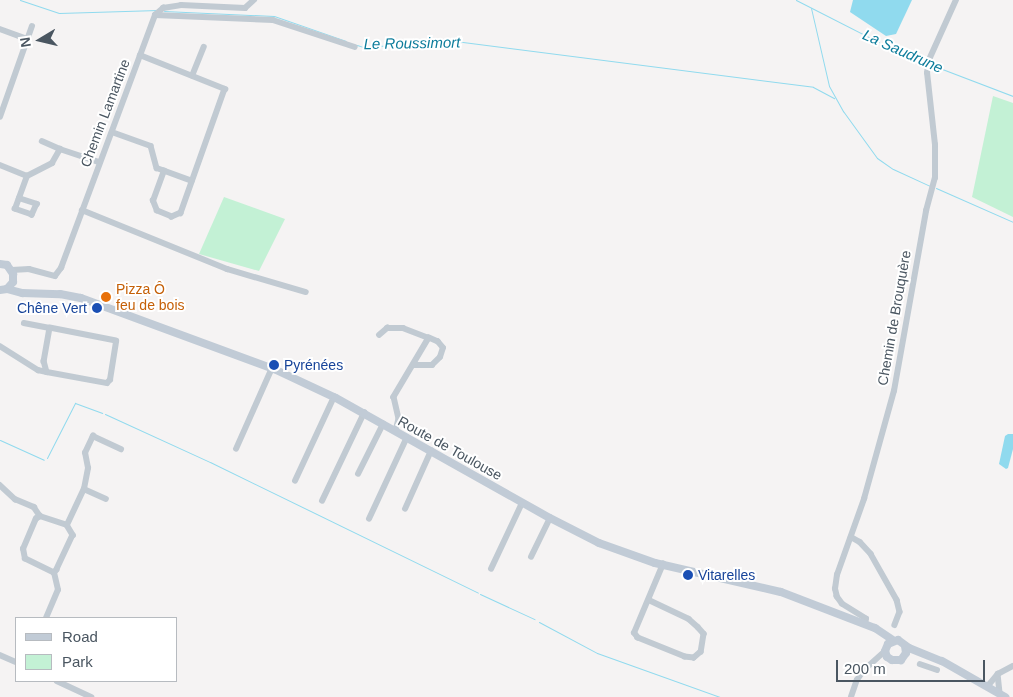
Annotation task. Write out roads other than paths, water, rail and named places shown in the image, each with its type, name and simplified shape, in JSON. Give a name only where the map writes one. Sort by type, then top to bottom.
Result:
[{"type":"main road","points":[[0,264],[7,265],[12,270],[13,282],[25,292]]},
{"type":"main road","points":[[3,290],[13,282]]},
{"type":"main road","name":"Route de Toulouse","points":[[3,290],[81,298],[272,368],[364,413],[522,503],[599,543],[663,564],[781,592],[876,628],[888,646]]},
{"type":"main road","points":[[933,658],[905,656],[898,661],[889,659],[888,646],[901,641],[905,646],[933,658],[1003,696]]},
{"type":"main road","points":[[905,646],[905,656]]},
{"type":"street","points":[[154,15],[163,8],[181,5],[244,8],[254,0]]},
{"type":"street","name":"Chemin de Brouquère","points":[[865,624],[866,619],[842,604],[835,589],[837,576],[864,499],[894,391],[926,211],[935,178],[935,145],[926,73],[929,60],[956,0]]},
{"type":"street","points":[[154,15],[273,20],[355,47]]},
{"type":"street","name":"Chemin Lamartine","points":[[12,270],[29,269],[54,276],[61,268],[154,15]]},
{"type":"street","points":[[0,117],[32,26]]},
{"type":"street","points":[[0,29],[27,39]]},
{"type":"street","points":[[192,76],[204,47]]},
{"type":"street","points":[[140,55],[225,90],[181,213],[172,217],[157,211],[153,201],[164,171]]},
{"type":"street","points":[[112,132],[151,146],[157,168],[192,181]]},
{"type":"street","points":[[42,141],[99,162]]},
{"type":"street","points":[[19,198],[27,176],[52,163],[60,149]]},
{"type":"street","points":[[0,165],[27,176]]},
{"type":"street","points":[[82,210],[227,269],[306,292]]},
{"type":"street","points":[[0,346],[32,367],[47,372],[107,383],[110,380],[116,341],[24,323]]},
{"type":"street","points":[[47,372],[44,361],[50,328]]},
{"type":"street","points":[[379,335],[387,328],[403,328],[438,342],[443,348],[440,357],[432,365],[414,365]]},
{"type":"street","points":[[396,431],[399,419],[394,397],[428,338]]},
{"type":"street","points":[[32,367],[41,365],[44,361]]},
{"type":"street","points":[[236,450],[272,368]]},
{"type":"street","points":[[295,481],[334,397]]},
{"type":"street","points":[[322,501],[364,413]]},
{"type":"street","points":[[358,474],[383,424]]},
{"type":"street","points":[[67,525],[84,489],[88,468],[85,453],[92,436],[120,449]]},
{"type":"street","points":[[369,519],[407,437]]},
{"type":"street","points":[[405,509],[431,451]]},
{"type":"street","points":[[0,485],[14,498],[34,507],[40,516],[67,525],[73,535],[54,573]]},
{"type":"street","points":[[84,489],[106,499]]},
{"type":"street","points":[[491,569],[522,503]]},
{"type":"street","points":[[40,516],[36,519],[23,549],[25,559],[54,573]]},
{"type":"street","points":[[531,557],[550,518]]},
{"type":"street","points":[[851,537],[871,554],[897,600],[900,612],[895,625]]},
{"type":"street","points":[[649,600],[689,619],[698,627],[704,634],[701,652],[694,658],[685,657],[638,638],[634,633],[663,564]]},
{"type":"street","points":[[46,617],[58,590],[54,573]]},
{"type":"street","points":[[851,697],[857,680],[868,664],[888,646]]},
{"type":"street","points":[[0,655],[15,662]]},
{"type":"street","points":[[868,664],[889,659]]},
{"type":"street","points":[[920,664],[937,670]]},
{"type":"street","points":[[988,687],[998,674],[1013,666]]},
{"type":"street","points":[[998,674],[1003,696]]},
{"type":"street","points":[[58,682],[91,697]]},
{"type":"water","points":[[853,0],[912,0],[896,34],[886,36],[850,12]]},
{"type":"water","points":[[1013,434],[1013,449],[1008,468],[1006,469],[999,464],[1005,436]]},
{"type":"waterway","name":"Le Roussimort","points":[[20,0],[59,13],[158,10]]},
{"type":"waterway","name":"La Saudrune","points":[[796,0],[910,58],[926,63]]},
{"type":"waterway","points":[[811,8],[829,86],[843,111],[877,158],[893,169],[930,186]]},
{"type":"waterway","name":"Le Roussimort","points":[[164,11],[274,16],[346,41]]},
{"type":"waterway","name":"Le Roussimort","points":[[357,45],[363,47],[455,41],[813,87],[834,98]]},
{"type":"waterway","name":"La Saudrune","points":[[929,64],[1013,96]]},
{"type":"waterway","points":[[936,188],[1013,222]]},
{"type":"waterway","points":[[47,458],[75,403],[102,413]]},
{"type":"waterway","points":[[105,414],[210,462],[478,593]]},
{"type":"waterway","points":[[0,440],[44,460]]},
{"type":"waterway","points":[[480,594],[534,619]]},
{"type":"waterway","points":[[539,622],[597,653],[720,697]]},
{"type":"place","name":"Pizza Ô feu de bois","points":[[106,297]]},
{"type":"place","name":"Chêne Vert","points":[[97,308]]},
{"type":"place","name":"Pyrénées","points":[[274,365]]},
{"type":"place","name":"Vitarelles","points":[[688,575]]}]
